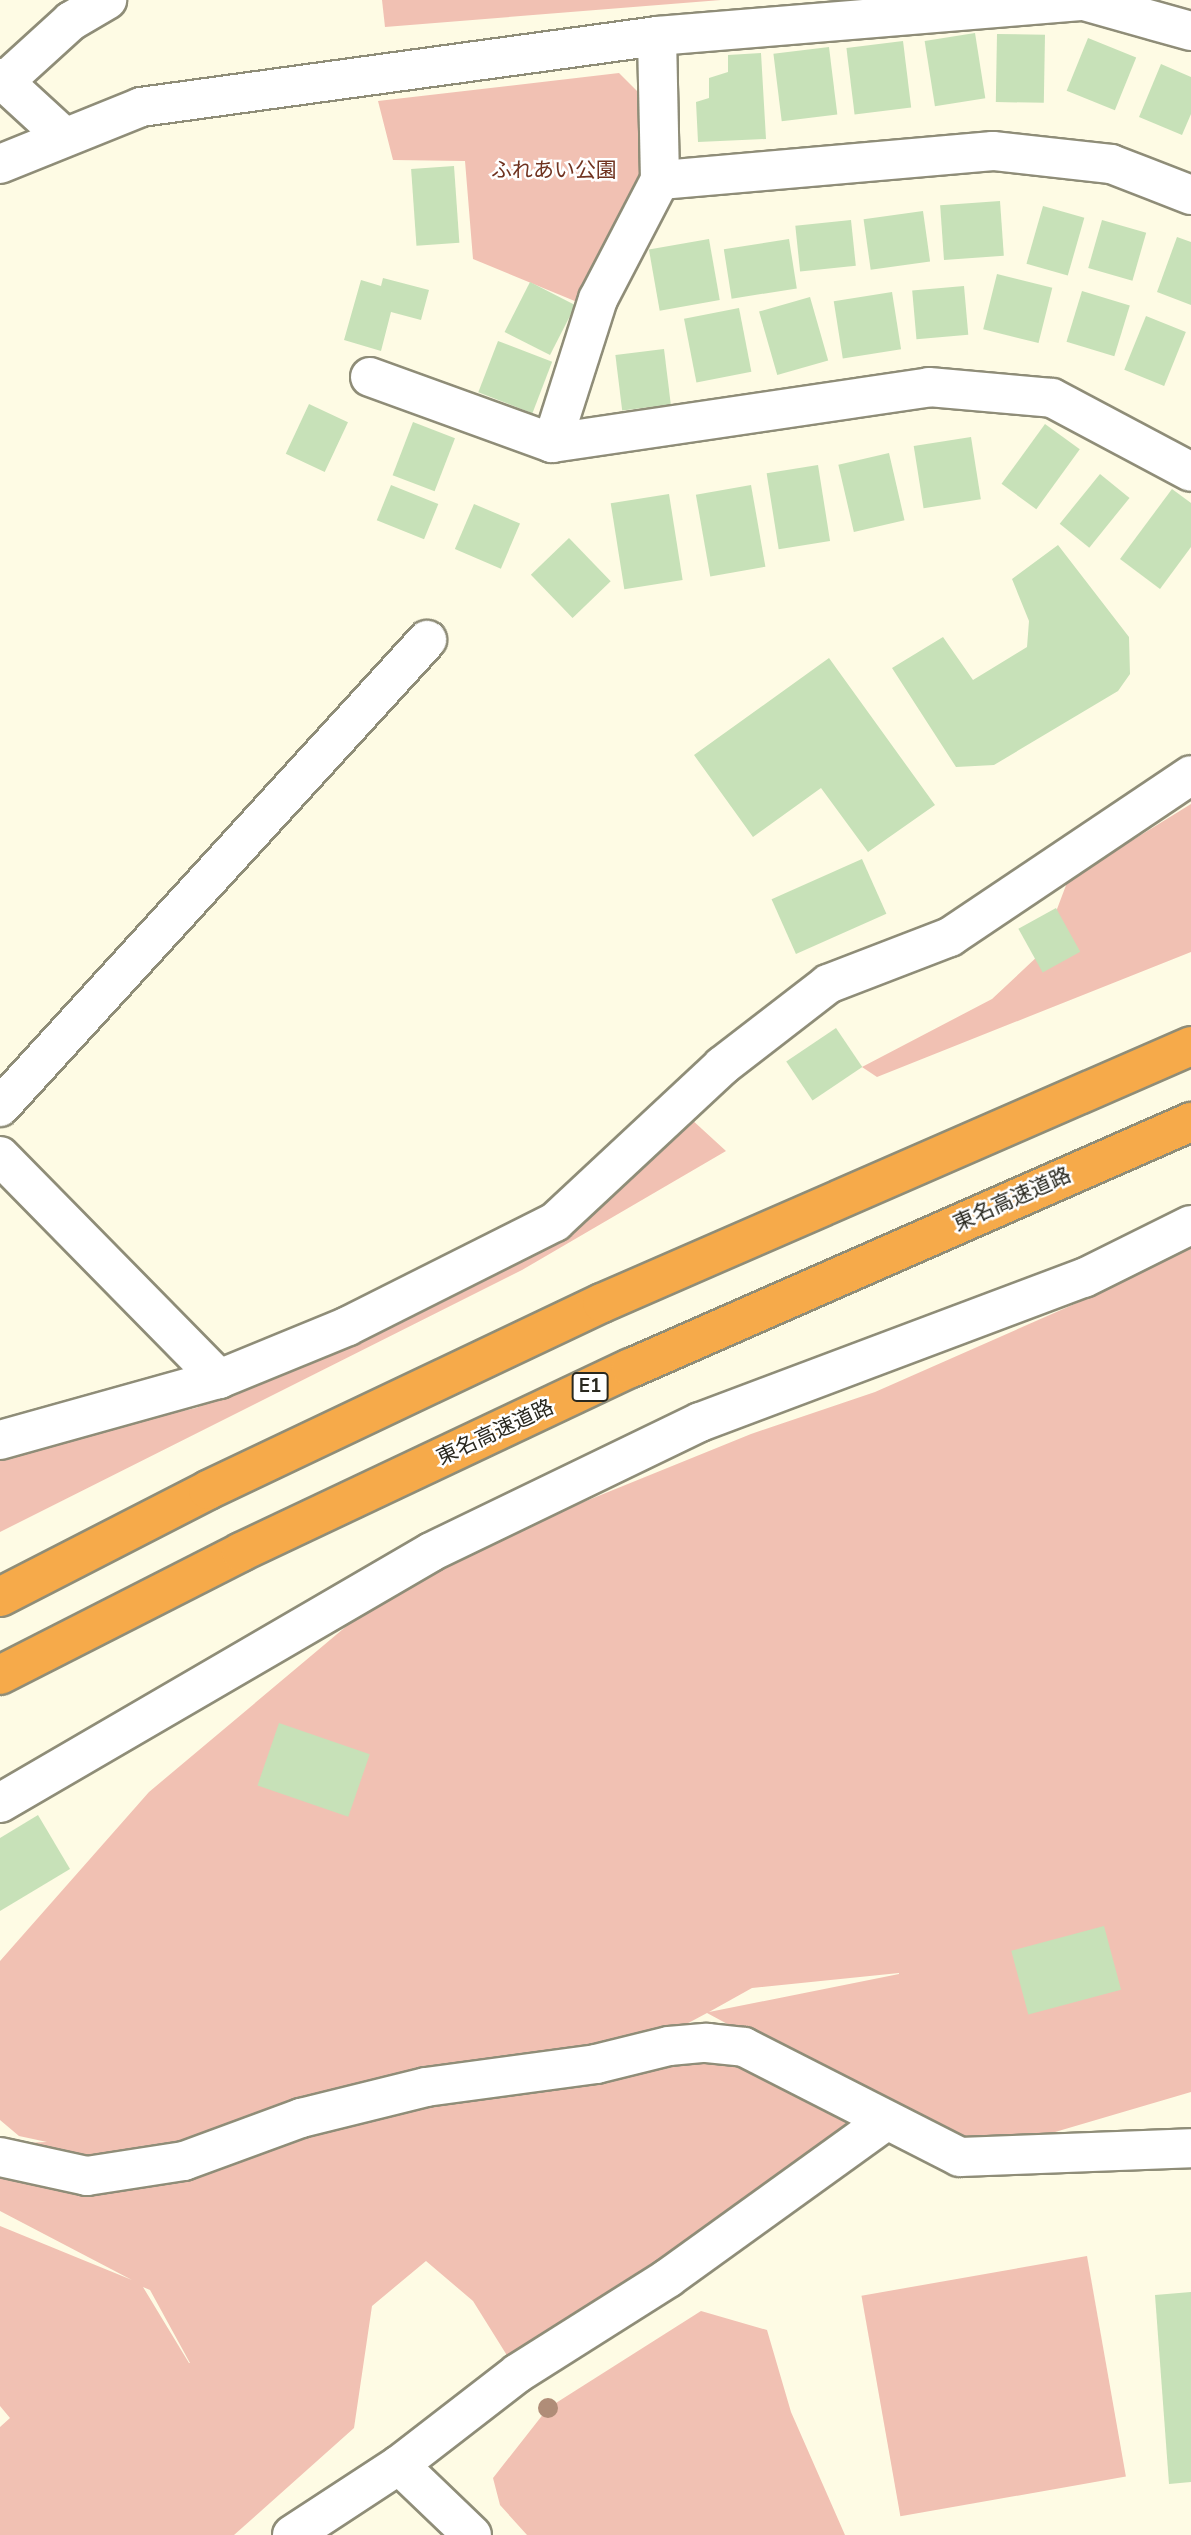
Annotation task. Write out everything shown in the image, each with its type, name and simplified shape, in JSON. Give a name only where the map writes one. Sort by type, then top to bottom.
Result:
[{"type":"highway","points":[[0,1597],[208,1490],[602,1303],[1191,1046]]},
{"type":"highway","name":"東名高速道路","points":[[0,1675],[240,1552],[631,1368],[1191,1122]]},
{"type":"street","points":[[62,135],[2,80],[71,21],[107,0]]},
{"type":"street","points":[[0,163],[62,135],[141,107],[657,36],[1084,1],[1191,31]]},
{"type":"street","points":[[552,443],[598,299],[660,180],[657,36]]},
{"type":"street","points":[[660,180],[993,150],[1111,164],[1191,195]]},
{"type":"street","points":[[370,377],[552,443],[929,387],[1052,398],[1191,472]]},
{"type":"street","points":[[0,1107],[428,640]]},
{"type":"street","points":[[0,1440],[219,1379],[348,1326],[555,1222],[722,1066],[828,984],[950,937],[1191,775]]},
{"type":"street","points":[[0,1156],[219,1379]]},
{"type":"street","points":[[0,1803],[467,1534],[700,1422],[1084,1278],[1191,1225]]},
{"type":"street","points":[[0,2157],[87,2176],[184,2161],[301,2118],[426,2087],[596,2064],[669,2046],[707,2043],[744,2047],[884,2122],[960,2157],[1191,2148]]},
{"type":"street","points":[[292,2535],[399,2465],[518,2373],[668,2278],[884,2122]]},
{"type":"street","points":[[399,2465],[472,2535]]},
{"type":"green space","points":[[382,0],[721,0],[385,27]]},
{"type":"green space","name":"ふれあい公園","points":[[619,73],[641,95],[651,176],[582,304],[473,259],[465,161],[393,160],[378,101]]},
{"type":"green space","points":[[1191,804],[1191,952],[877,1077],[862,1067],[992,999],[1040,954],[1068,880]]},
{"type":"green space","points":[[690,1118],[726,1151],[522,1270],[0,1532],[0,1451],[196,1408],[401,1318]]},
{"type":"green space","points":[[1191,1232],[1191,2092],[973,2156],[707,2013],[651,2043],[717,2044],[884,2122],[518,2373],[473,2301],[426,2261],[372,2306],[354,2428],[234,2535],[0,2535],[0,2427],[10,2418],[0,2406],[0,2226],[132,2280],[0,2211],[0,2144],[47,2142],[19,2136],[0,2120],[0,1961],[149,1792],[411,1572],[751,1434],[875,1392],[1111,1288]],"holes":[[[899,1974],[709,2012],[752,1988]],[[143,2287],[150,2290],[190,2363],[189,2363]]]},
{"type":"green space","points":[[1087,2256],[1126,2477],[900,2516],[861,2296]]},
{"type":"green space","points":[[701,2311],[767,2330],[791,2412],[845,2535],[527,2535],[500,2505],[493,2478],[548,2408]]},
{"type":"building","points":[[975,33],[985,98],[935,106],[925,41]]},
{"type":"building","points":[[997,34],[1045,35],[1044,103],[996,102]]},
{"type":"building","points":[[1088,38],[1136,57],[1115,110],[1067,91]]},
{"type":"building","points":[[903,41],[911,108],[855,114],[846,48]]},
{"type":"building","points":[[829,47],[837,114],[782,121],[773,54]]},
{"type":"building","points":[[761,53],[766,139],[698,142],[696,102],[709,98],[709,78],[728,72],[728,55]]},
{"type":"building","points":[[1161,64],[1191,77],[1191,114],[1182,135],[1139,117]]},
{"type":"building","points":[[454,166],[459,243],[416,246],[411,169]]},
{"type":"building","points":[[1000,201],[1004,256],[944,260],[940,205]]},
{"type":"building","points":[[1043,206],[1084,218],[1068,276],[1026,264]]},
{"type":"building","points":[[923,211],[930,262],[871,270],[864,219]]},
{"type":"building","points":[[851,220],[856,266],[800,272],[795,226]]},
{"type":"building","points":[[1102,220],[1146,233],[1132,281],[1088,268]]},
{"type":"building","points":[[1177,237],[1191,242],[1191,305],[1157,292]]},
{"type":"building","points":[[709,239],[720,300],[660,311],[649,250]]},
{"type":"building","points":[[789,239],[797,288],[732,299],[724,249]]},
{"type":"building","points":[[997,274],[1052,288],[1039,343],[983,329]]},
{"type":"building","points":[[383,278],[429,290],[421,320],[391,312],[381,351],[344,340],[361,280],[381,286]]},
{"type":"building","points":[[530,282],[575,305],[550,355],[505,332]]},
{"type":"building","points":[[964,286],[968,335],[916,339],[912,291]]},
{"type":"building","points":[[1082,291],[1130,306],[1114,356],[1067,342]]},
{"type":"building","points":[[892,292],[901,349],[843,359],[834,301]]},
{"type":"building","points":[[810,297],[828,360],[777,375],[759,312]]},
{"type":"building","points":[[739,308],[751,372],[696,382],[684,319]]},
{"type":"building","points":[[1146,316],[1186,332],[1164,386],[1124,370]]},
{"type":"building","points":[[498,341],[552,362],[532,413],[478,392]]},
{"type":"building","points":[[664,349],[671,405],[622,411],[615,355]]},
{"type":"building","points":[[309,404],[348,422],[325,472],[286,454]]},
{"type":"building","points":[[413,422],[455,438],[435,491],[393,475]]},
{"type":"building","points":[[1045,424],[1080,449],[1036,509],[1002,484]]},
{"type":"building","points":[[971,437],[981,499],[924,508],[914,446]]},
{"type":"building","points":[[889,453],[905,520],[854,532],[838,465]]},
{"type":"building","points":[[818,465],[830,541],[779,549],[767,473]]},
{"type":"building","points":[[1100,474],[1130,498],[1089,548],[1060,524]]},
{"type":"building","points":[[391,485],[438,504],[424,539],[377,520]]},
{"type":"building","points":[[751,485],[765,567],[710,576],[696,495]]},
{"type":"building","points":[[1172,489],[1191,503],[1191,547],[1160,589],[1120,559]]},
{"type":"building","points":[[669,494],[683,580],[624,589],[611,503]]},
{"type":"building","points":[[474,504],[520,524],[501,569],[455,549]]},
{"type":"building","points":[[569,538],[611,581],[573,618],[531,575]]},
{"type":"building","points":[[1058,545],[1129,637],[1130,674],[1118,691],[994,765],[956,767],[892,668],[943,637],[973,680],[1027,647],[1029,621],[1012,579]]},
{"type":"building","points":[[829,658],[935,805],[868,852],[821,788],[753,837],[694,755]]},
{"type":"building","points":[[862,859],[886,914],[796,954],[772,899]]},
{"type":"building","points":[[1056,908],[1080,952],[1043,973],[1018,929]]},
{"type":"building","points":[[836,1028],[862,1067],[813,1101],[786,1062]]},
{"type":"building","points":[[279,1723],[370,1754],[348,1817],[258,1785]]},
{"type":"building","points":[[38,1815],[70,1869],[0,1911],[0,1838]]},
{"type":"building","points":[[1104,1926],[1121,1990],[1028,2015],[1011,1951]]},
{"type":"building","points":[[1191,2292],[1191,2482],[1169,2484],[1155,2295]]}]
